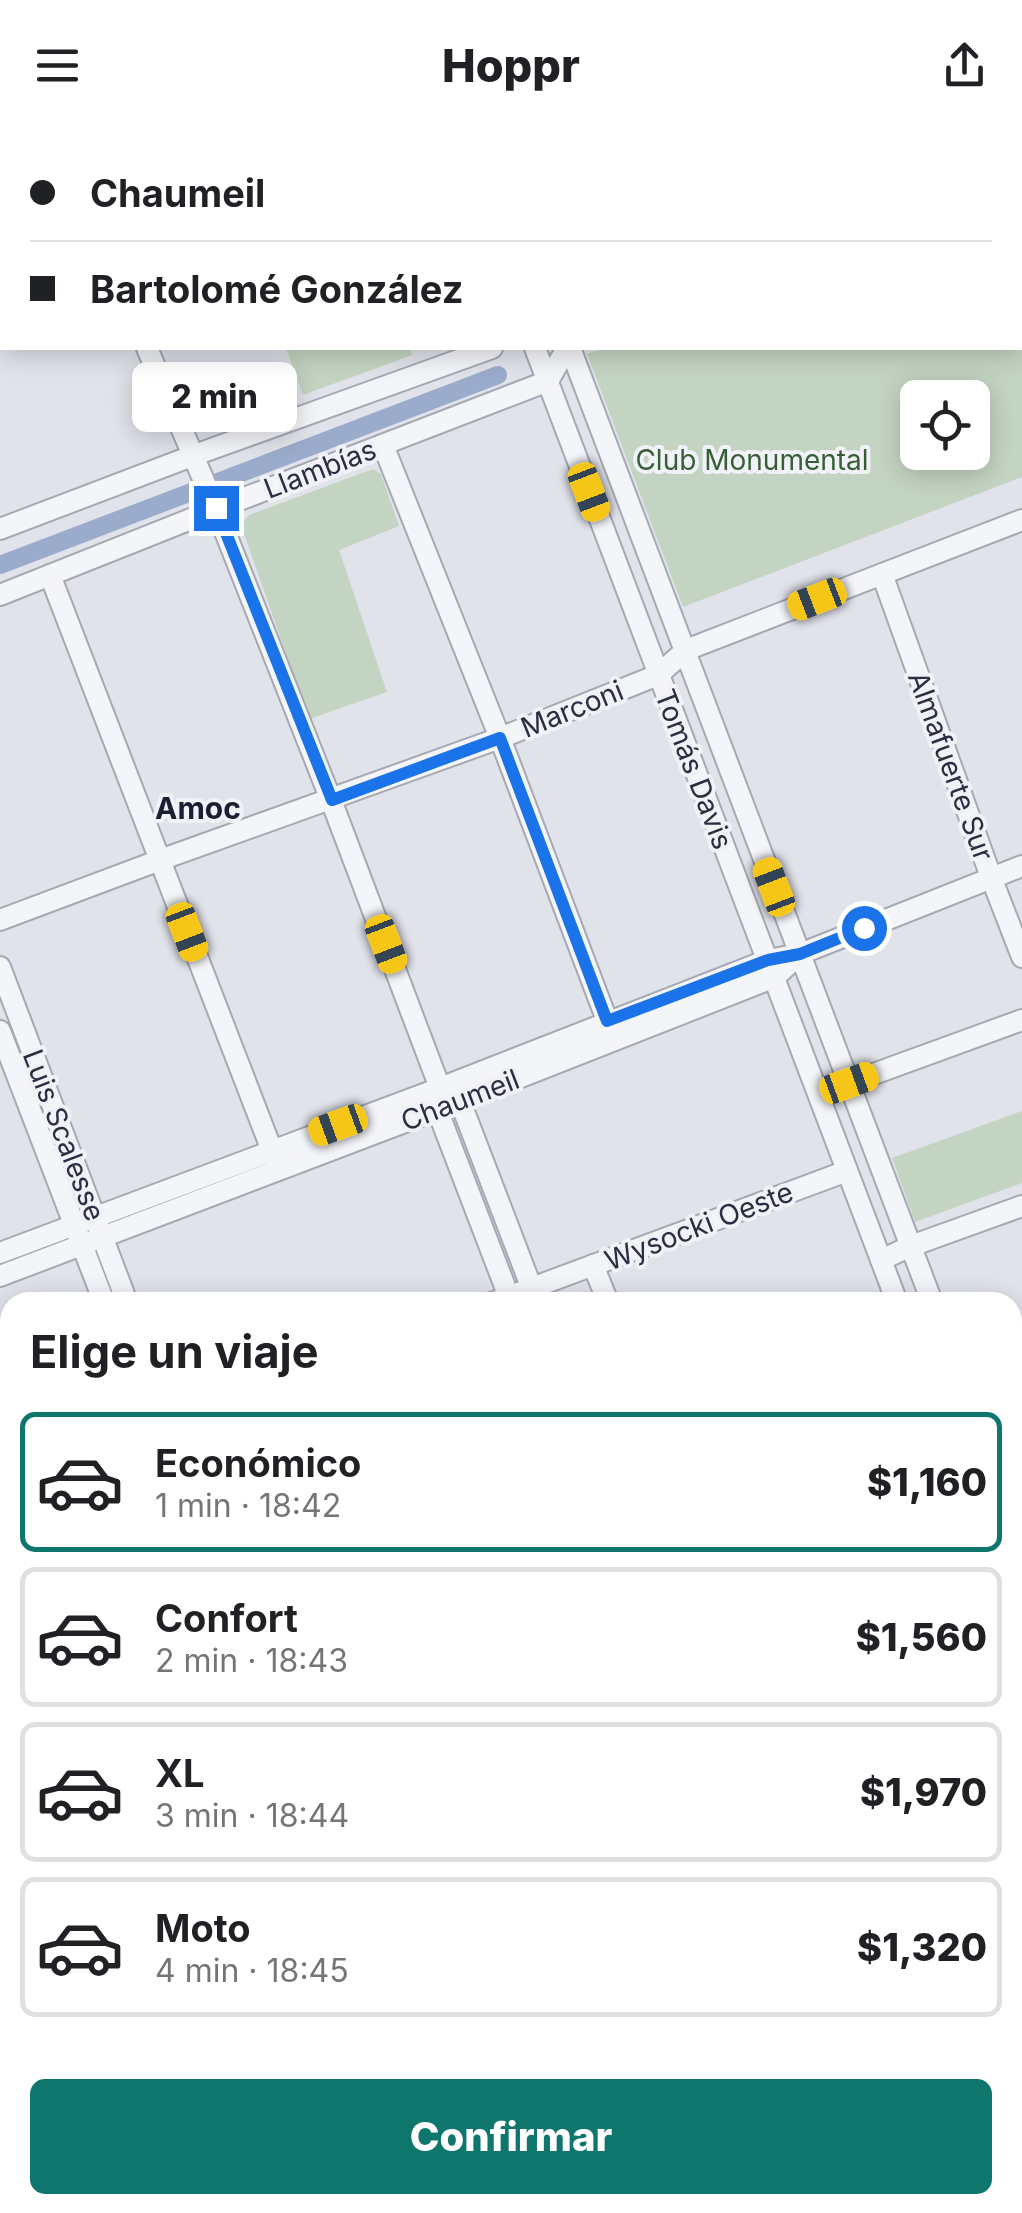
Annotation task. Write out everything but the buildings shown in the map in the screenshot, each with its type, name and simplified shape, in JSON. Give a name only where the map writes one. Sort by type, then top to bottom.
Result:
[{"type":"street","points":[[148,350],[213,501],[332,800],[438,1099],[499,1292]]},
{"type":"street","name":"Llambías","points":[[0,529],[196,464],[487,350]]},
{"type":"street","name":"Tomás Davis","points":[[536,350],[894,1292]]},
{"type":"street","points":[[548,382],[567,350]]},
{"type":"street","name":"Tomás Davis","points":[[569,350],[928,1292]]},
{"type":"street","name":"Llambías","points":[[0,594],[213,501],[383,445],[548,382]]},
{"type":"street","points":[[383,445],[611,1031]]},
{"type":"street","name":"Marconi","points":[[0,920],[500,738],[658,675],[686,650],[1022,520]]},
{"type":"street","name":"Almafuerte Sur","points":[[882,574],[1022,957]]},
{"type":"street","points":[[50,575],[275,1159]]},
{"type":"street","name":"Chaumeil","points":[[0,1276],[89,1231],[771,969],[1022,866]]},
{"type":"street","name":"Luis Scalesse","points":[[0,967],[89,1231],[102,1292]]},
{"type":"street","points":[[849,1083],[1022,1020]]},
{"type":"street","name":"Luis Scalesse","points":[[0,1031],[89,1231],[122,1292]]},
{"type":"street","name":"Chaumeil","points":[[438,1099],[460,1101],[611,1031]]},
{"type":"street","points":[[460,1101],[532,1288]]},
{"type":"street","name":"Wysocki Oeste","points":[[522,1292],[846,1170]]},
{"type":"street","points":[[881,1260],[1022,1206]]},
{"type":"street","name":"Chaumeil","points":[[0,1253],[89,1231]]},
{"type":"street","points":[[594,1266],[604,1292]]},
{"type":"green space","points":[[287,350],[411,350],[412,355],[303,395]]},
{"type":"green space","name":"Club Monumental","points":[[598,350],[1022,350],[1022,477],[683,607],[587,354]]},
{"type":"green space","points":[[373,469],[381,474],[399,526],[339,550],[387,692],[309,719],[241,525],[249,515]]},
{"type":"green space","points":[[1022,1111],[1022,1183],[915,1222],[892,1158]]},
{"type":"waterway","points":[[0,565],[498,375]]},
{"type":"district","name":"Amoc","points":[[198,808]]},
{"type":"route","points":[[216,508],[332,800],[500,738],[607,1021],[864,928]]}]
